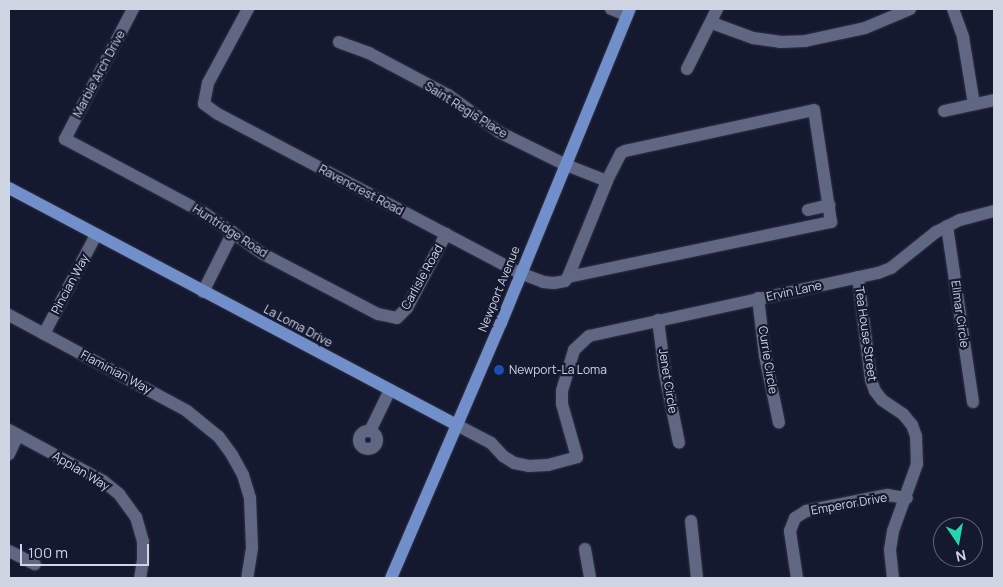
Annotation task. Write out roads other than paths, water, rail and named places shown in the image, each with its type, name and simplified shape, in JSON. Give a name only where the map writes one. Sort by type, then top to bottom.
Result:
[{"type":"main road","name":"Newport Avenue","points":[[395,577],[456,424],[566,166],[628,12]]},
{"type":"main road","name":"La Loma Drive","points":[[9,188],[456,424]]},
{"type":"street","name":"Marble Arch Drive","points":[[64,140],[134,9]]},
{"type":"street","name":"Ravencrest Road","points":[[248,9],[208,83],[204,104],[218,114],[520,273],[543,282],[554,283],[565,280],[568,277],[831,222],[828,205]]},
{"type":"street","points":[[611,9],[628,12]]},
{"type":"street","points":[[687,69],[718,9]]},
{"type":"street","points":[[712,23],[753,38],[780,42],[805,41],[865,28],[910,9]]},
{"type":"street","points":[[953,9],[963,37],[974,104]]},
{"type":"street","name":"Saint Regis Place","points":[[339,42],[370,53],[448,96],[499,132],[566,166],[607,181]]},
{"type":"street","points":[[944,111],[994,100]]},
{"type":"street","points":[[568,277],[607,181],[621,153],[625,151],[814,110],[828,205],[808,210]]},
{"type":"street","name":"Huntridge Road","points":[[64,140],[204,213],[264,254],[307,277],[378,314],[397,318]]},
{"type":"street","name":"Ervin Lane","points":[[577,457],[562,404],[562,391],[570,359],[580,342],[588,336],[878,273],[891,268],[918,244],[947,226],[973,216],[994,211]]},
{"type":"street","name":"Ellmar Circle","points":[[947,226],[973,402]]},
{"type":"street","points":[[203,292],[233,232]]},
{"type":"street","name":"Carlisle Road","points":[[397,318],[407,308],[446,234]]},
{"type":"street","name":"Pincian Way","points":[[44,334],[96,235]]},
{"type":"street","name":"Tea House Street","points":[[858,277],[864,335],[874,391],[882,400],[902,414],[912,425],[916,436],[917,464],[907,498],[893,531],[890,550],[893,578]]},
{"type":"street","name":"Currie Circle","points":[[758,298],[765,356],[779,423]]},
{"type":"street","name":"Flaminian Way","points":[[9,315],[187,411],[219,437],[232,455],[242,475],[250,498],[252,548],[247,578]]},
{"type":"street","name":"Jenet Circle","points":[[658,320],[665,374],[679,443]]},
{"type":"street","points":[[370,431],[390,390]]},
{"type":"street","name":"La Loma Drive","points":[[456,424],[491,443],[502,456],[514,463],[529,466],[548,465],[577,457]]},
{"type":"street","points":[[9,454],[14,433]]},
{"type":"street","name":"Appian Way","points":[[14,433],[104,482],[130,507],[140,527],[143,541],[144,560],[140,578]]},
{"type":"street","name":"Emperor Drive","points":[[797,578],[790,531],[795,518],[806,512],[887,495],[907,498]]},
{"type":"street","points":[[691,521],[697,578]]},
{"type":"street","points":[[585,549],[590,578]]},
{"type":"street","points":[[9,551],[34,564]]},
{"type":"place","name":"Newport-La Loma","points":[[499,370]]}]
